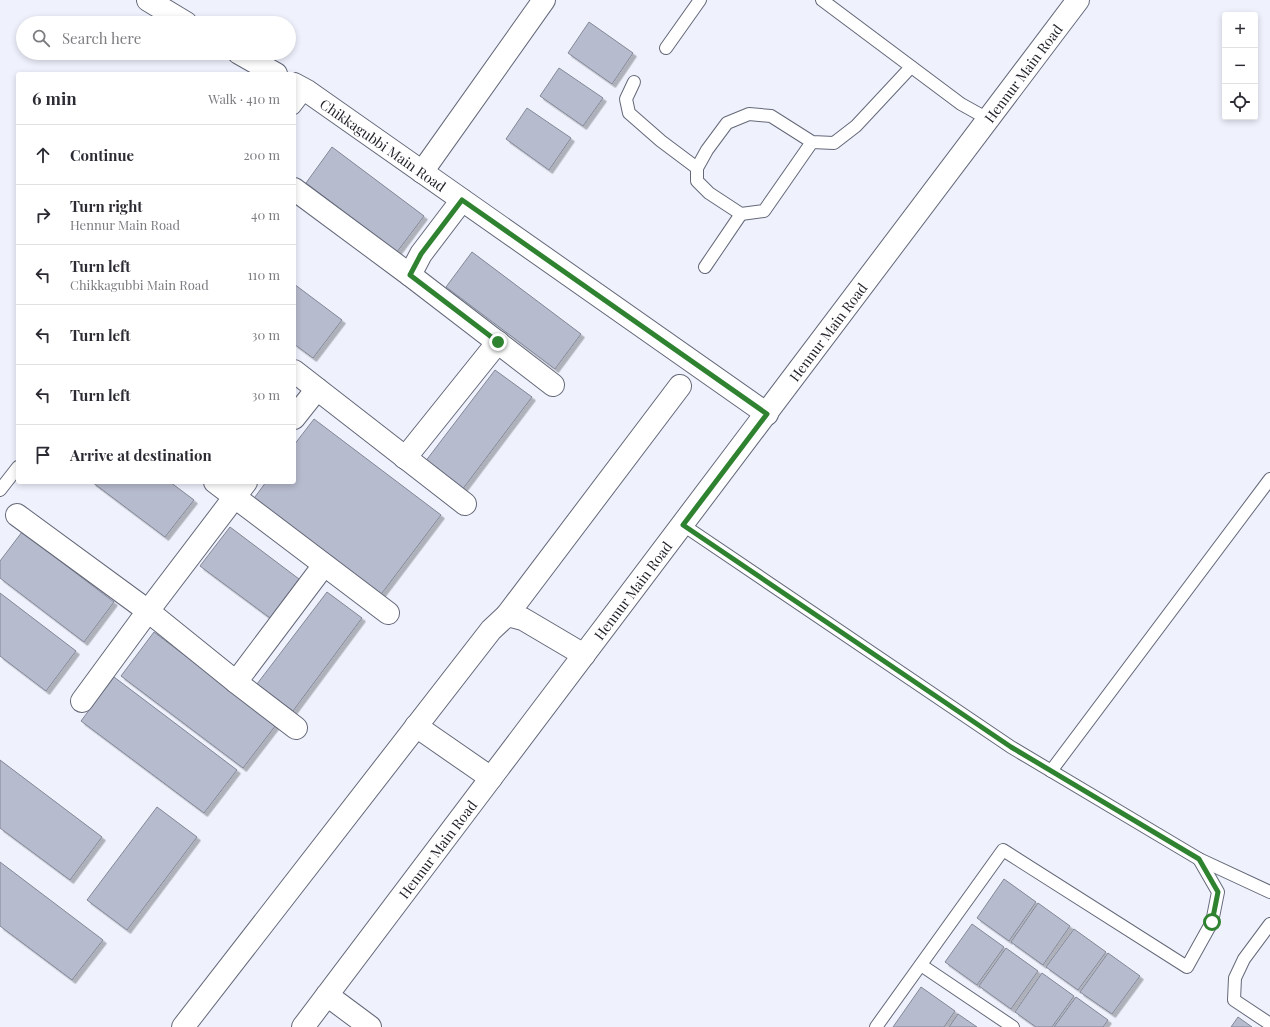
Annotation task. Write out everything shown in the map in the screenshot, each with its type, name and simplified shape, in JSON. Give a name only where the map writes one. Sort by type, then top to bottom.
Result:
[{"type":"street","points":[[148,0],[174,16]]},
{"type":"street","points":[[422,172],[544,0]]},
{"type":"street","name":"Hennur Main Road","points":[[303,1027],[1078,0]]},
{"type":"street","points":[[251,60],[272,72]]},
{"type":"street","name":"Chikkagubbi Main Road","points":[[298,94],[422,172],[767,414]]},
{"type":"street","points":[[296,190],[410,275],[553,385]]},
{"type":"street","points":[[410,275],[421,254],[462,200]]},
{"type":"street","points":[[405,458],[498,342]]},
{"type":"street","points":[[296,373],[465,504]]},
{"type":"street","points":[[183,1027],[491,630],[507,615],[680,386]]},
{"type":"street","points":[[296,415],[316,389]]},
{"type":"street","points":[[222,484],[240,489],[324,565],[388,613]]},
{"type":"street","points":[[82,701],[240,489]]},
{"type":"street","points":[[17,515],[148,611],[296,728]]},
{"type":"street","points":[[236,682],[324,565]]},
{"type":"street","points":[[507,615],[523,619],[584,655]]},
{"type":"street","points":[[416,726],[492,778]]},
{"type":"street","points":[[327,995],[370,1027]]},
{"type":"lane","points":[[666,48],[700,0]]},
{"type":"lane","points":[[822,0],[960,104],[988,119]]},
{"type":"lane","points":[[812,142],[764,211],[741,214],[709,193],[697,181],[697,168],[707,150],[727,123],[749,114],[771,116],[812,142],[834,143],[856,126],[911,67]]},
{"type":"lane","points":[[634,82],[626,99],[629,113],[661,141],[697,168]]},
{"type":"lane","points":[[705,267],[741,214]]},
{"type":"lane","points":[[0,490],[16,469]]},
{"type":"lane","points":[[1051,771],[1270,479]]},
{"type":"lane","points":[[683,525],[1011,747],[1199,859],[1270,892]]},
{"type":"lane","points":[[876,1027],[1003,850],[1187,967],[1212,922],[1218,892],[1199,859]]},
{"type":"lane","points":[[1270,924],[1244,959],[1235,978],[1234,1000],[1270,1024]]},
{"type":"lane","points":[[921,965],[1013,1027]]},
{"type":"building","points":[[589,22],[633,53],[612,84],[568,53]]},
{"type":"building","points":[[559,68],[603,98],[583,126],[540,96]]},
{"type":"building","points":[[527,108],[571,138],[549,170],[506,139]]},
{"type":"building","points":[[332,147],[424,216],[397,252],[306,183]]},
{"type":"building","points":[[472,252],[581,334],[555,369],[446,287]]},
{"type":"building","points":[[296,286],[342,320],[313,358],[296,345]]},
{"type":"building","points":[[495,370],[532,397],[462,490],[425,462]]},
{"type":"building","points":[[314,419],[441,515],[379,597],[252,501],[265,484],[296,484],[296,442]]},
{"type":"building","points":[[95,484],[173,484],[194,500],[165,537]]},
{"type":"building","points":[[230,527],[299,579],[270,618],[200,566]]},
{"type":"building","points":[[22,532],[114,602],[84,642],[0,578],[0,561]]},
{"type":"building","points":[[327,592],[362,618],[293,711],[257,684]]},
{"type":"building","points":[[0,593],[76,651],[46,691],[0,656]]},
{"type":"building","points":[[154,632],[276,725],[243,768],[121,676]]},
{"type":"building","points":[[114,677],[237,770],[204,813],[81,721]]},
{"type":"building","points":[[0,760],[102,837],[70,880],[0,828]]},
{"type":"building","points":[[157,807],[197,837],[127,930],[87,900]]},
{"type":"building","points":[[0,862],[103,940],[72,980],[0,926]]},
{"type":"building","points":[[1004,879],[1036,902],[1009,941],[977,918]]},
{"type":"building","points":[[1038,903],[1070,926],[1043,965],[1011,942]]},
{"type":"building","points":[[972,924],[1004,947],[977,985],[945,962]]},
{"type":"building","points":[[1074,929],[1106,952],[1078,990],[1046,967]]},
{"type":"building","points":[[1006,948],[1038,971],[1011,1009],[979,986]]},
{"type":"building","points":[[1108,953],[1140,976],[1112,1014],[1080,992]]},
{"type":"building","points":[[1042,973],[1074,996],[1052,1027],[1036,1027],[1015,1012]]},
{"type":"building","points":[[921,987],[955,1011],[944,1027],[893,1027]]},
{"type":"building","points":[[1076,997],[1108,1020],[1103,1027],[1054,1027]]},
{"type":"building","points":[[958,1014],[977,1027],[949,1027]]},
{"type":"building","points":[[1238,1017],[1252,1027],[1231,1027]]},
{"type":"route","points":[[498,342],[410,275],[421,254],[462,200],[767,414],[683,525],[1011,747],[1199,859],[1218,892],[1212,922]]}]
